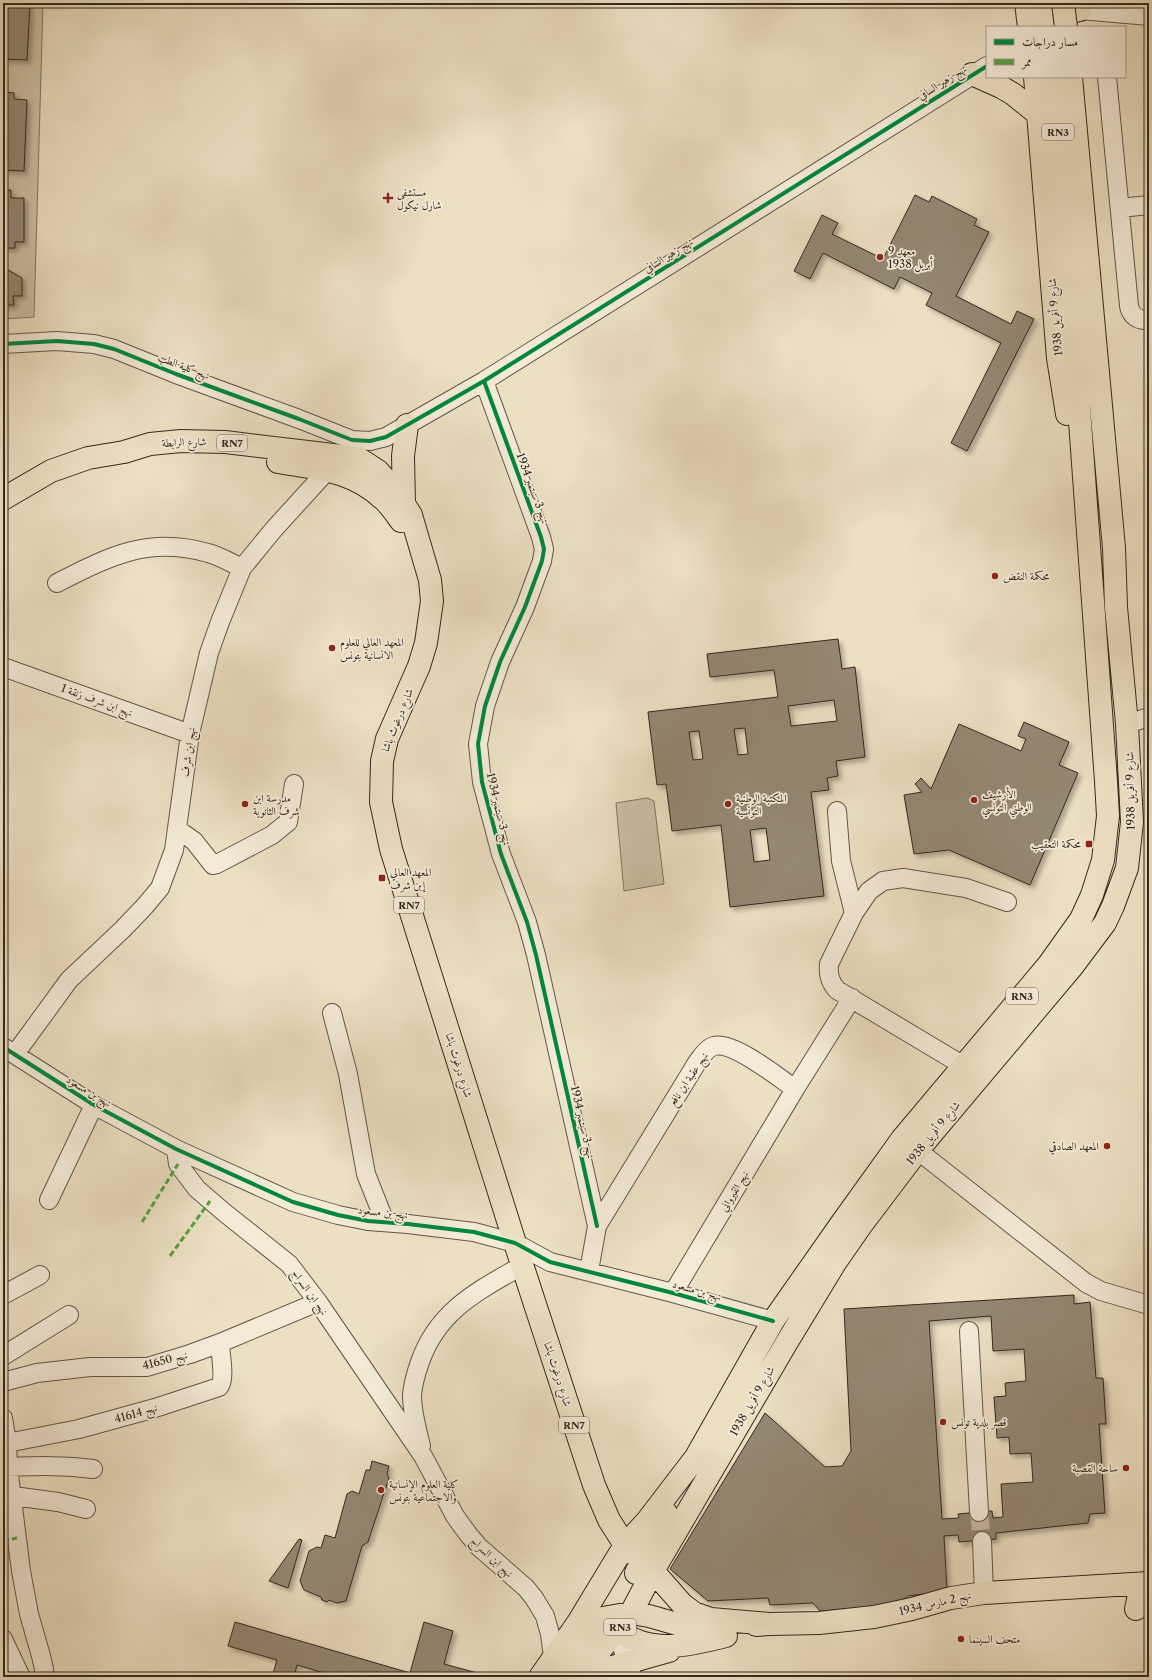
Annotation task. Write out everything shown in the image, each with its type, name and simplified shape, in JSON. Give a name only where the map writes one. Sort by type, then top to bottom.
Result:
[{"type":"main road","points":[[1026,3],[1029,26]]},
{"type":"main road","points":[[1044,3],[1048,26]]},
{"type":"main road","points":[[1055,3],[1091,12]]},
{"type":"main road","points":[[1068,26],[1091,12]]},
{"type":"main road","points":[[989,78],[1013,94],[1038,116]]},
{"type":"main road","name":"شارع 9 أفريل 1938","points":[[1035,78],[1058,358],[1090,555]]},
{"type":"main road","name":"شارع 9 أفريل 1938","points":[[1052,78],[1072,184],[1114,548]]},
{"type":"main road","name":"شارع 9 أفريل 1938","points":[[972,1071],[1081,919],[1092,894],[1103,860],[1108,816],[1090,555],[1072,184],[1071,78]]},
{"type":"main road","name":"شارع 9 أفريل 1938","points":[[540,1677],[556,1667],[588,1620],[625,1545],[647,1521],[696,1457],[773,1321],[841,1224],[972,1071],[1072,967],[1105,923],[1114,906],[1127,868],[1132,822],[1127,724],[1116,607],[1109,342],[1086,78]]},
{"type":"main road","points":[[404,504],[403,456],[407,425]]},
{"type":"main road","name":"شارع الرابطة","points":[[3,498],[51,471],[88,458],[124,452],[150,444],[181,441],[225,442],[340,455]]},
{"type":"main road","name":"شارع درغوث باشا","points":[[340,455],[358,458],[378,471],[395,490],[411,515],[430,580],[432,601],[430,622],[419,666],[387,739],[382,761],[381,802],[394,856],[515,1242],[594,1485],[609,1520],[625,1545],[647,1565],[682,1604],[701,1616],[737,1622],[770,1624]]},
{"type":"main road","name":"شارع درغوث باشا","points":[[340,455],[350,477],[368,486],[384,500],[418,542]]},
{"type":"main road","name":"شارع 9 أفريل 1938","points":[[578,1677],[623,1619],[647,1565],[862,1224],[910,1145]]},
{"type":"main road","points":[[754,1354],[774,1364]]},
{"type":"main road","points":[[647,1565],[655,1532],[681,1487],[696,1457]]},
{"type":"main road","points":[[1136,1609],[1138,1595],[1147,1583]]},
{"type":"main road","name":"نهج 2 مارس 1934","points":[[588,1620],[623,1619],[649,1616],[702,1629],[733,1628],[770,1624],[819,1623],[874,1617],[951,1598],[984,1593],[1147,1583]]},
{"type":"main road","name":"نهج 2 مارس 1934","points":[[623,1619],[626,1637],[645,1644],[692,1645],[770,1624]]},
{"type":"main road","points":[[586,1677],[597,1672],[629,1670],[692,1645]]},
{"type":"street","points":[[1056,26],[1091,12],[1149,16]]},
{"type":"street","name":"نهج زهير السافي","points":[[340,455],[370,441],[386,437],[484,381],[979,70]]},
{"type":"street","points":[[1107,78],[1130,310],[1139,319],[1149,320]]},
{"type":"street","points":[[1120,208],[1149,205]]},
{"type":"street","name":"نهج كلية الطب","points":[[3,344],[57,342],[94,344],[114,349],[176,374],[299,419],[340,455]]},
{"type":"street","name":"نهج 3 سبتمبر 1934","points":[[484,381],[541,536],[544,553],[527,600],[500,662],[485,706],[478,744],[482,782],[501,854],[527,922],[536,956],[597,1226]]},
{"type":"street","name":"نهج ابن شرف","points":[[9,1051],[68,980],[123,929],[160,888],[174,850],[190,734],[209,653],[242,568],[274,529],[340,455]]},
{"type":"street","points":[[57,583],[110,557],[147,547],[166,546],[187,548],[210,553],[242,568]]},
{"type":"street","name":"نهج ابن شرف زنقة 1","points":[[3,666],[190,734]]},
{"type":"street","points":[[1127,724],[1149,717]]},
{"type":"street","points":[[177,829],[194,841],[209,862],[213,865],[217,864],[272,835],[288,822],[294,784]]},
{"type":"street","points":[[837,811],[841,861],[854,913]]},
{"type":"street","points":[[972,1071],[837,990],[831,984],[828,974],[829,964],[854,913],[869,891],[883,881],[903,878],[966,888],[1007,902]]},
{"type":"street","points":[[795,1089],[852,998]]},
{"type":"street","points":[[332,1014],[348,1074],[366,1174],[385,1222]]},
{"type":"street","name":"نهج عقبة ابن نافع","points":[[589,1271],[597,1226],[698,1061],[709,1048],[723,1045],[731,1048],[745,1055],[795,1089]]},
{"type":"street","name":"نهج بن مسعود","points":[[9,1051],[94,1106],[176,1149],[293,1202],[338,1215],[368,1221],[474,1232],[515,1242],[550,1262],[673,1293],[773,1321]]},
{"type":"street","name":"نهج القيرواني","points":[[673,1293],[795,1089]]},
{"type":"street","points":[[49,1200],[94,1106]]},
{"type":"street","points":[[910,1145],[1086,1283],[1101,1291],[1149,1305]]},
{"type":"street","name":"نهج ابن السراج","points":[[176,1149],[178,1164],[197,1189],[289,1264],[318,1302],[423,1456],[455,1516],[468,1534],[479,1547],[526,1588],[534,1598],[545,1616],[556,1667]]},
{"type":"street","name":"نهج ابن السراج","points":[[423,1456],[416,1426],[412,1396],[415,1376],[425,1347],[437,1329],[452,1311],[482,1288],[523,1265]]},
{"type":"street","points":[[3,1295],[40,1275]]},
{"type":"street","name":"نهج 41650","points":[[3,1382],[44,1372],[90,1367],[147,1367],[220,1343],[318,1302]]},
{"type":"street","points":[[3,1356],[69,1315]]},
{"type":"street","points":[[969,1331],[979,1512]]},
{"type":"street","name":"نهج 41614","points":[[7,1444],[79,1429],[154,1408],[219,1387],[222,1384],[223,1376],[220,1343]]},
{"type":"street","points":[[3,1418],[21,1571],[29,1614],[44,1669],[43,1677]]},
{"type":"street","points":[[8,1467],[54,1466],[93,1469]]},
{"type":"street","points":[[13,1496],[58,1502],[86,1509]]},
{"type":"street","points":[[982,1541],[984,1593]]},
{"type":"street","points":[[623,1619],[629,1670]]},
{"type":"street","points":[[3,1639],[21,1677]]},
{"type":"shaded area","points":[[3,3],[43,3],[34,317],[3,319]]},
{"type":"shaded area","points":[[647,798],[654,801],[664,884],[624,891],[616,803]]},
{"type":"building","points":[[3,3],[30,3],[27,60],[3,59]]},
{"type":"building","points":[[3,92],[14,93],[14,99],[27,100],[24,171],[3,170]]},
{"type":"building","points":[[3,190],[11,190],[11,198],[24,198],[24,242],[15,242],[15,248],[3,248]]},
{"type":"building","points":[[915,195],[929,202],[932,196],[977,219],[974,225],[989,232],[956,296],[1011,324],[1017,311],[1034,319],[967,451],[951,443],[1001,343],[926,305],[932,293],[900,277],[894,289],[823,253],[810,279],[794,271],[822,215],[838,223],[832,234],[883,259]]},
{"type":"building","points":[[3,267],[22,278],[22,296],[13,296],[14,305],[3,305]]},
{"type":"building","points":[[838,639],[842,669],[855,667],[865,757],[836,761],[838,776],[827,778],[829,790],[811,792],[824,896],[730,907],[721,825],[672,831],[666,784],[657,785],[648,712],[778,697],[774,670],[710,677],[707,654]],"holes":[[[834,700],[837,721],[791,726],[788,706]],[[745,728],[748,754],[738,755],[734,729]],[[699,731],[703,759],[693,760],[689,732]],[[766,828],[770,860],[754,862],[750,830]]]},
{"type":"building","points":[[1024,722],[1069,742],[1059,765],[1078,773],[1030,885],[949,850],[914,854],[904,795],[922,792],[915,784],[921,778],[931,789],[959,724],[1021,751],[1026,739],[1018,736]]},
{"type":"building","points":[[1074,1295],[1074,1304],[1090,1302],[1096,1378],[1103,1378],[1106,1424],[1099,1424],[1105,1513],[1090,1514],[1088,1523],[996,1533],[996,1539],[959,1542],[958,1535],[944,1536],[947,1591],[908,1596],[895,1605],[820,1611],[813,1603],[770,1605],[768,1598],[708,1601],[670,1569],[765,1413],[825,1467],[842,1466],[851,1451],[844,1309]],"holes":[[[991,1316],[993,1351],[1024,1349],[1026,1381],[1005,1383],[1006,1396],[994,1397],[997,1438],[1009,1437],[1010,1454],[1031,1453],[1033,1482],[1001,1484],[1003,1517],[993,1518],[992,1511],[958,1514],[959,1518],[942,1519],[929,1321]]]},
{"type":"building","points":[[372,1461],[389,1466],[387,1474],[389,1478],[368,1542],[362,1546],[346,1601],[337,1603],[329,1600],[327,1602],[322,1600],[321,1597],[304,1590],[300,1581],[309,1551],[317,1547],[321,1548],[325,1535],[335,1538],[347,1494],[352,1491],[359,1494],[366,1470],[370,1470]]},
{"type":"building","points":[[299,1539],[302,1540],[288,1588],[269,1581]]},
{"type":"building","points":[[235,1622],[410,1673],[424,1622],[453,1631],[444,1664],[481,1674],[480,1677],[338,1677],[297,1665],[294,1677],[272,1677],[277,1660],[228,1646]]},
{"type":"tunnel","points":[[979,1512],[982,1541]]},
{"type":"marked path","points":[[142,1222],[178,1164]]},
{"type":"marked path","points":[[170,1256],[210,1201]]},
{"type":"marked path","points":[[3,1446],[7,1443]]},
{"type":"marked path","points":[[3,1541],[17,1538]]},
{"type":"cycle path","points":[[3,344],[57,341],[94,344],[114,349],[176,374],[352,440],[370,441],[386,437],[484,381],[986,67]]},
{"type":"cycle path","points":[[484,381],[541,537],[544,549],[542,561],[525,607],[500,662],[485,706],[478,744],[482,782],[501,854],[527,922],[536,955],[597,1226]]},
{"type":"cycle path","points":[[3,1047],[94,1105],[176,1149],[293,1202],[338,1215],[368,1221],[474,1232],[515,1243],[550,1262],[673,1293],[773,1321]]},
{"type":"place","name":"مستشفى شارل نيكول","points":[[388,198]]},
{"type":"place","name":"معهد 9 أبريل 1938","points":[[880,257]]},
{"type":"place","name":"محكمة النقض","points":[[995,576]]},
{"type":"place","name":"المعهد العالي للعلوم الانسانية بتونس","points":[[332,648]]},
{"type":"place","name":"الأرشيف الوطني التونسي","points":[[974,800]]},
{"type":"place","name":"مدرسة ابن شرف الثانوية","points":[[245,804]]},
{"type":"place","name":"المكتبة الوطنية التونسية","points":[[728,804]]},
{"type":"place","name":"محكمة التعقيب","points":[[1089,844]]},
{"type":"place","name":"المعهد العالي إبن شرف","points":[[382,878]]},
{"type":"place","name":"المعهد الصادقي","points":[[1107,1146]]},
{"type":"place","name":"قصر بلدية تونس","points":[[943,1422]]},
{"type":"place","name":"ساحة القصبة","points":[[1126,1468]]},
{"type":"place","name":"كلية العلوم الإنسانية والاجتماعية بتونس","points":[[381,1490]]},
{"type":"place","name":"متحف السينما","points":[[961,1639]]}]
